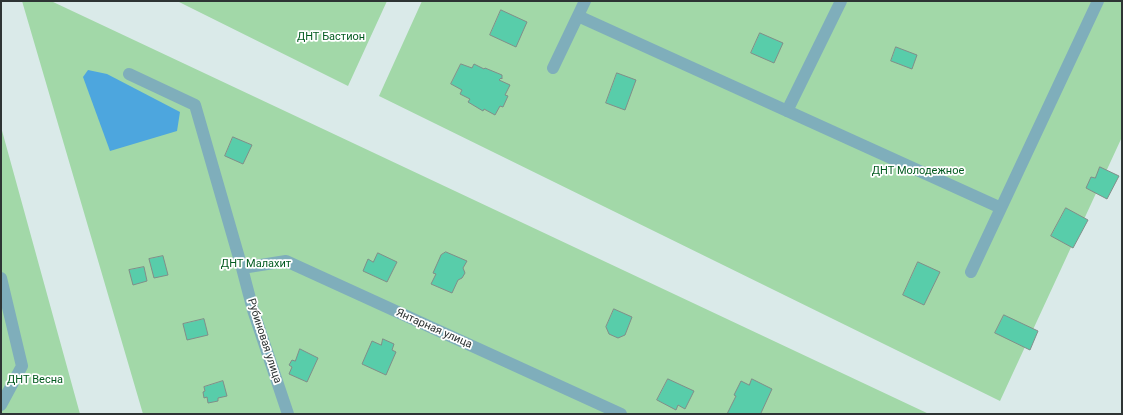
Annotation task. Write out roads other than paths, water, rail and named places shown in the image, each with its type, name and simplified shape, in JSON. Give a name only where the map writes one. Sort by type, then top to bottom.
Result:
[{"type":"street","points":[[554,68],[585,1]]},
{"type":"street","points":[[787,111],[841,1]]},
{"type":"street","points":[[971,272],[1098,1]]},
{"type":"street","points":[[578,16],[1001,208]]},
{"type":"street","name":"Рубиновая улица","points":[[129,74],[194,105],[253,310],[288,414]]},
{"type":"street","name":"Янтарная улица","points":[[242,268],[286,262],[621,414]]},
{"type":"street","points":[[1,278],[22,366],[1,405]]},
{"type":"water","points":[[88,70],[107,74],[180,112],[177,131],[110,151],[83,77]]},
{"type":"park label","name":"ДНТ Бастион","points":[[331,37]]},
{"type":"park label","name":"ДНТ Молодежное","points":[[918,171]]},
{"type":"park label","name":"ДНТ Малахит","points":[[256,264]]},
{"type":"park label","name":"ДНТ Весна","points":[[35,380]]}]
